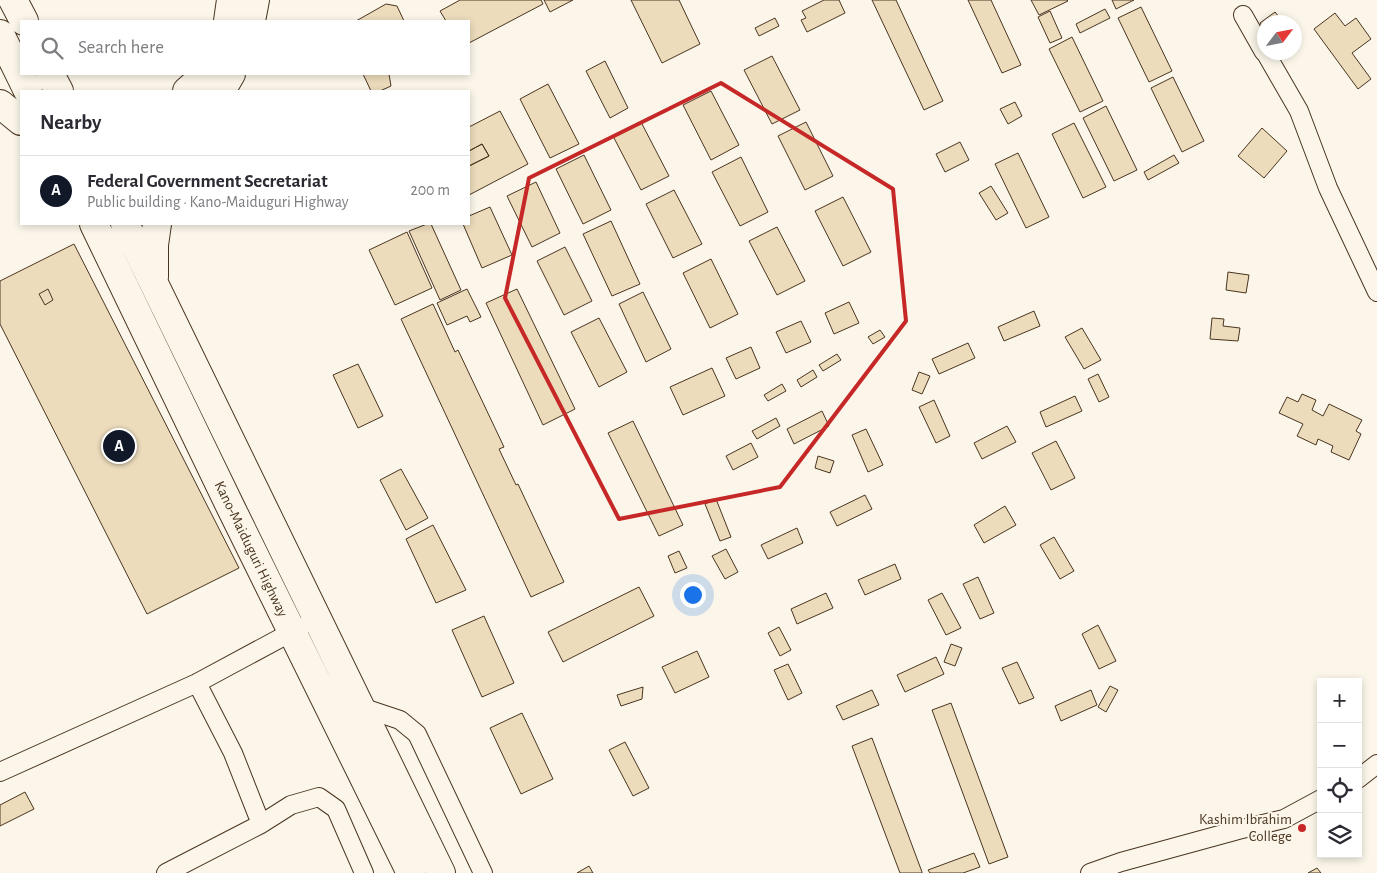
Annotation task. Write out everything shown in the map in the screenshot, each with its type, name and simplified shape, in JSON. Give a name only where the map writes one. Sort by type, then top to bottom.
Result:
[{"type":"highway","points":[[13,0],[23,20]]},
{"type":"highway","points":[[228,20],[231,0]]},
{"type":"highway","points":[[251,20],[255,0]]},
{"type":"highway","points":[[0,34],[20,75]]},
{"type":"highway","points":[[20,75],[28,90]]},
{"type":"highway","points":[[51,75],[58,90]]},
{"type":"highway","points":[[188,90],[201,75]]},
{"type":"highway","points":[[222,90],[230,75]]},
{"type":"highway","points":[[0,104],[20,120]]},
{"type":"highway","name":"Kano-Maiduguri Highway","points":[[94,225],[411,873]]},
{"type":"highway","name":"Kano-Maiduguri Highway","points":[[126,225],[441,873]]},
{"type":"highway","points":[[155,283],[154,245],[157,225]]},
{"type":"street","points":[[1243,15],[1257,39]]},
{"type":"street","points":[[1270,60],[1299,111],[1328,188],[1377,292]]},
{"type":"street","points":[[0,772],[197,683],[318,619]]},
{"type":"street","points":[[197,683],[233,753],[261,824]]},
{"type":"street","points":[[361,707],[400,720],[417,734],[483,873]]},
{"type":"street","points":[[1362,776],[1377,764]]},
{"type":"street","points":[[166,873],[261,824],[291,805],[319,797],[336,809],[364,873]]},
{"type":"street","points":[[1090,873],[1157,852],[1284,819],[1317,801]]},
{"type":"highlighted area","points":[[721,83],[893,189],[906,321],[780,487],[619,519],[505,298],[529,178]]},
{"type":"building","points":[[460,0],[541,0],[543,4],[470,42],[470,20],[445,20],[440,11]]},
{"type":"building","points":[[544,0],[573,0],[550,12]]},
{"type":"building","points":[[631,0],[679,0],[700,44],[662,63]]},
{"type":"building","points":[[824,0],[839,0],[845,13],[807,32],[801,20],[806,18],[802,11]]},
{"type":"building","points":[[872,0],[896,0],[943,101],[924,110]]},
{"type":"building","points":[[968,0],[991,0],[1021,65],[1002,73]]},
{"type":"building","points":[[1031,0],[1067,0],[1068,1],[1039,15]]},
{"type":"building","points":[[1112,0],[1134,0],[1116,9]]},
{"type":"building","points":[[386,4],[397,6],[404,20],[358,20]]},
{"type":"building","points":[[1141,7],[1172,71],[1149,82],[1118,18]]},
{"type":"building","points":[[1105,9],[1110,18],[1080,33],[1076,24]]},
{"type":"building","points":[[1050,11],[1062,38],[1050,43],[1038,17]]},
{"type":"building","points":[[1335,13],[1345,26],[1356,18],[1371,39],[1352,53],[1371,79],[1358,89],[1314,29]]},
{"type":"building","points":[[775,18],[779,26],[759,36],[755,28]]},
{"type":"building","points":[[1072,37],[1103,101],[1080,112],[1049,49]]},
{"type":"building","points":[[772,56],[800,110],[772,124],[744,70]]},
{"type":"building","points":[[605,61],[628,108],[610,118],[586,71]]},
{"type":"building","points":[[363,75],[389,75],[391,86],[382,90],[371,90]]},
{"type":"building","points":[[1173,77],[1204,141],[1182,152],[1151,88]]},
{"type":"building","points":[[548,84],[579,144],[550,158],[520,99]]},
{"type":"building","points":[[711,91],[739,145],[711,160],[683,105]]},
{"type":"building","points":[[1015,102],[1022,116],[1008,124],[1000,109]]},
{"type":"building","points":[[1106,106],[1137,170],[1114,181],[1083,118]]},
{"type":"building","points":[[500,111],[528,164],[470,194],[470,166],[489,156],[482,144],[470,150],[470,126]]},
{"type":"building","points":[[641,122],[669,176],[641,190],[613,136]]},
{"type":"building","points":[[806,122],[833,176],[805,190],[778,136]]},
{"type":"building","points":[[1074,123],[1106,187],[1083,198],[1052,134]]},
{"type":"building","points":[[1262,128],[1287,151],[1264,178],[1238,156]]},
{"type":"building","points":[[960,142],[969,160],[945,172],[936,154]]},
{"type":"building","points":[[482,144],[489,156],[470,166],[470,150]]},
{"type":"building","points":[[1018,153],[1049,217],[1026,228],[995,164]]},
{"type":"building","points":[[584,155],[611,210],[583,224],[556,169]]},
{"type":"building","points":[[1174,155],[1179,163],[1148,180],[1144,172]]},
{"type":"building","points":[[741,157],[768,212],[740,226],[712,172]]},
{"type":"building","points":[[536,182],[560,233],[532,247],[507,196]]},
{"type":"building","points":[[991,186],[1008,213],[996,220],[979,193]]},
{"type":"building","points":[[674,190],[702,244],[673,258],[646,204]]},
{"type":"building","points":[[843,197],[871,252],[843,266],[815,211]]},
{"type":"building","points":[[490,207],[512,255],[482,268],[463,225],[470,225],[470,216]]},
{"type":"building","points":[[611,221],[640,284],[612,296],[583,234]]},
{"type":"building","points":[[424,225],[431,225],[461,290],[440,300],[409,231]]},
{"type":"building","points":[[777,227],[805,281],[777,295],[749,241]]},
{"type":"building","points":[[407,232],[432,288],[395,305],[369,250]]},
{"type":"building","points":[[74,244],[239,568],[147,614],[0,324],[0,281]]},
{"type":"building","points":[[565,247],[592,301],[564,315],[537,261]]},
{"type":"building","points":[[711,259],[738,314],[710,328],[683,273]]},
{"type":"building","points":[[1228,272],[1249,275],[1246,293],[1226,290]]},
{"type":"building","points":[[48,289],[53,300],[45,305],[39,294]]},
{"type":"building","points":[[467,289],[481,317],[470,322],[467,316],[447,325],[437,303]]},
{"type":"building","points":[[517,289],[575,409],[543,425],[486,303]]},
{"type":"building","points":[[643,292],[671,349],[646,362],[619,304]]},
{"type":"building","points":[[849,302],[859,323],[834,334],[825,313]]},
{"type":"building","points":[[433,304],[455,352],[458,350],[504,447],[499,449],[516,485],[518,484],[564,582],[531,597],[401,319]]},
{"type":"building","points":[[1034,311],[1040,326],[1004,341],[998,327]]},
{"type":"building","points":[[599,318],[627,372],[599,387],[571,332]]},
{"type":"building","points":[[1212,318],[1224,319],[1223,326],[1240,328],[1238,341],[1210,339]]},
{"type":"building","points":[[801,321],[811,342],[786,353],[776,332]]},
{"type":"building","points":[[1082,328],[1101,360],[1084,369],[1065,337]]},
{"type":"building","points":[[880,330],[885,337],[873,344],[868,337]]},
{"type":"building","points":[[968,343],[975,358],[939,374],[932,359]]},
{"type":"building","points":[[751,347],[760,368],[736,379],[726,358]]},
{"type":"building","points":[[837,354],[841,360],[823,371],[819,365]]},
{"type":"building","points":[[358,364],[383,416],[358,428],[333,375]]},
{"type":"building","points":[[712,368],[725,396],[683,415],[670,387]]},
{"type":"building","points":[[813,370],[817,377],[801,387],[797,380]]},
{"type":"building","points":[[919,372],[930,376],[922,394],[912,390]]},
{"type":"building","points":[[1098,374],[1109,397],[1099,402],[1088,379]]},
{"type":"building","points":[[782,384],[786,391],[768,401],[764,395]]},
{"type":"building","points":[[1302,394],[1316,400],[1312,410],[1323,416],[1329,404],[1362,420],[1356,431],[1361,434],[1349,460],[1331,452],[1333,446],[1318,439],[1316,445],[1297,436],[1303,424],[1279,413],[1287,397],[1298,402]]},
{"type":"building","points":[[1075,396],[1082,411],[1046,427],[1040,412]]},
{"type":"building","points":[[934,400],[950,436],[936,443],[919,407]]},
{"type":"building","points":[[822,411],[829,426],[794,444],[787,429]]},
{"type":"building","points":[[776,418],[780,426],[757,439],[752,431]]},
{"type":"building","points":[[633,421],[683,525],[659,536],[608,433]]},
{"type":"building","points":[[1007,426],[1016,442],[982,459],[974,443]]},
{"type":"building","points":[[866,429],[883,465],[868,472],[852,435]]},
{"type":"building","points":[[1056,441],[1075,478],[1051,490],[1032,453]]},
{"type":"building","points":[[751,443],[758,457],[733,470],[726,456]]},
{"type":"building","points":[[818,456],[834,461],[830,473],[815,468]]},
{"type":"building","points":[[401,469],[428,518],[406,530],[380,480]]},
{"type":"building","points":[[865,495],[872,509],[837,526],[830,512]]},
{"type":"building","points":[[716,499],[731,537],[720,541],[705,504]]},
{"type":"building","points":[[1005,506],[1016,525],[984,543],[974,525]]},
{"type":"building","points":[[433,525],[466,590],[436,603],[406,539]]},
{"type":"building","points":[[797,528],[803,543],[768,559],[761,545]]},
{"type":"building","points":[[1054,537],[1074,571],[1060,579],[1040,545]]},
{"type":"building","points":[[726,549],[738,572],[725,579],[712,556]]},
{"type":"building","points":[[679,551],[687,568],[675,573],[668,556]]},
{"type":"building","points":[[895,564],[901,579],[865,595],[858,580]]},
{"type":"building","points":[[978,577],[994,613],[980,619],[963,584]]},
{"type":"building","points":[[639,587],[654,616],[563,662],[548,632]]},
{"type":"building","points":[[826,593],[833,608],[797,624],[791,609]]},
{"type":"building","points":[[942,593],[961,628],[946,635],[928,600]]},
{"type":"building","points":[[484,616],[514,683],[482,697],[452,630]]},
{"type":"building","points":[[1098,625],[1116,661],[1099,669],[1082,634]]},
{"type":"building","points":[[779,627],[791,650],[780,656],[768,633]]},
{"type":"building","points":[[951,644],[962,648],[955,666],[944,662]]},
{"type":"building","points":[[697,651],[709,677],[675,693],[662,667]]},
{"type":"building","points":[[936,657],[944,674],[905,692],[897,675]]},
{"type":"building","points":[[1017,662],[1034,698],[1019,704],[1002,668]]},
{"type":"building","points":[[788,664],[802,693],[788,700],[774,670]]},
{"type":"building","points":[[1110,686],[1118,690],[1106,712],[1098,707]]},
{"type":"building","points":[[643,687],[642,699],[621,706],[617,695]]},
{"type":"building","points":[[872,690],[879,705],[843,720],[836,706]]},
{"type":"building","points":[[1091,690],[1097,705],[1061,721],[1055,706]]},
{"type":"building","points":[[951,703],[1008,857],[989,864],[932,710]]},
{"type":"building","points":[[522,713],[553,779],[521,794],[490,728]]},
{"type":"building","points":[[872,738],[922,873],[900,873],[852,746]]},
{"type":"building","points":[[625,742],[649,788],[633,796],[609,750]]},
{"type":"building","points":[[25,792],[34,809],[0,826],[0,805]]},
{"type":"building","points":[[974,853],[980,867],[963,873],[930,873],[928,870]]},
{"type":"building","points":[[589,866],[593,873],[577,873]]},
{"type":"building","points":[[1317,868],[1321,873],[1308,873]]},
{"type":"place","name":"Federal Government Secretariat","points":[[119,446]]},
{"type":"place","name":"Kashim Ibrahim College","points":[[1302,828]]}]
